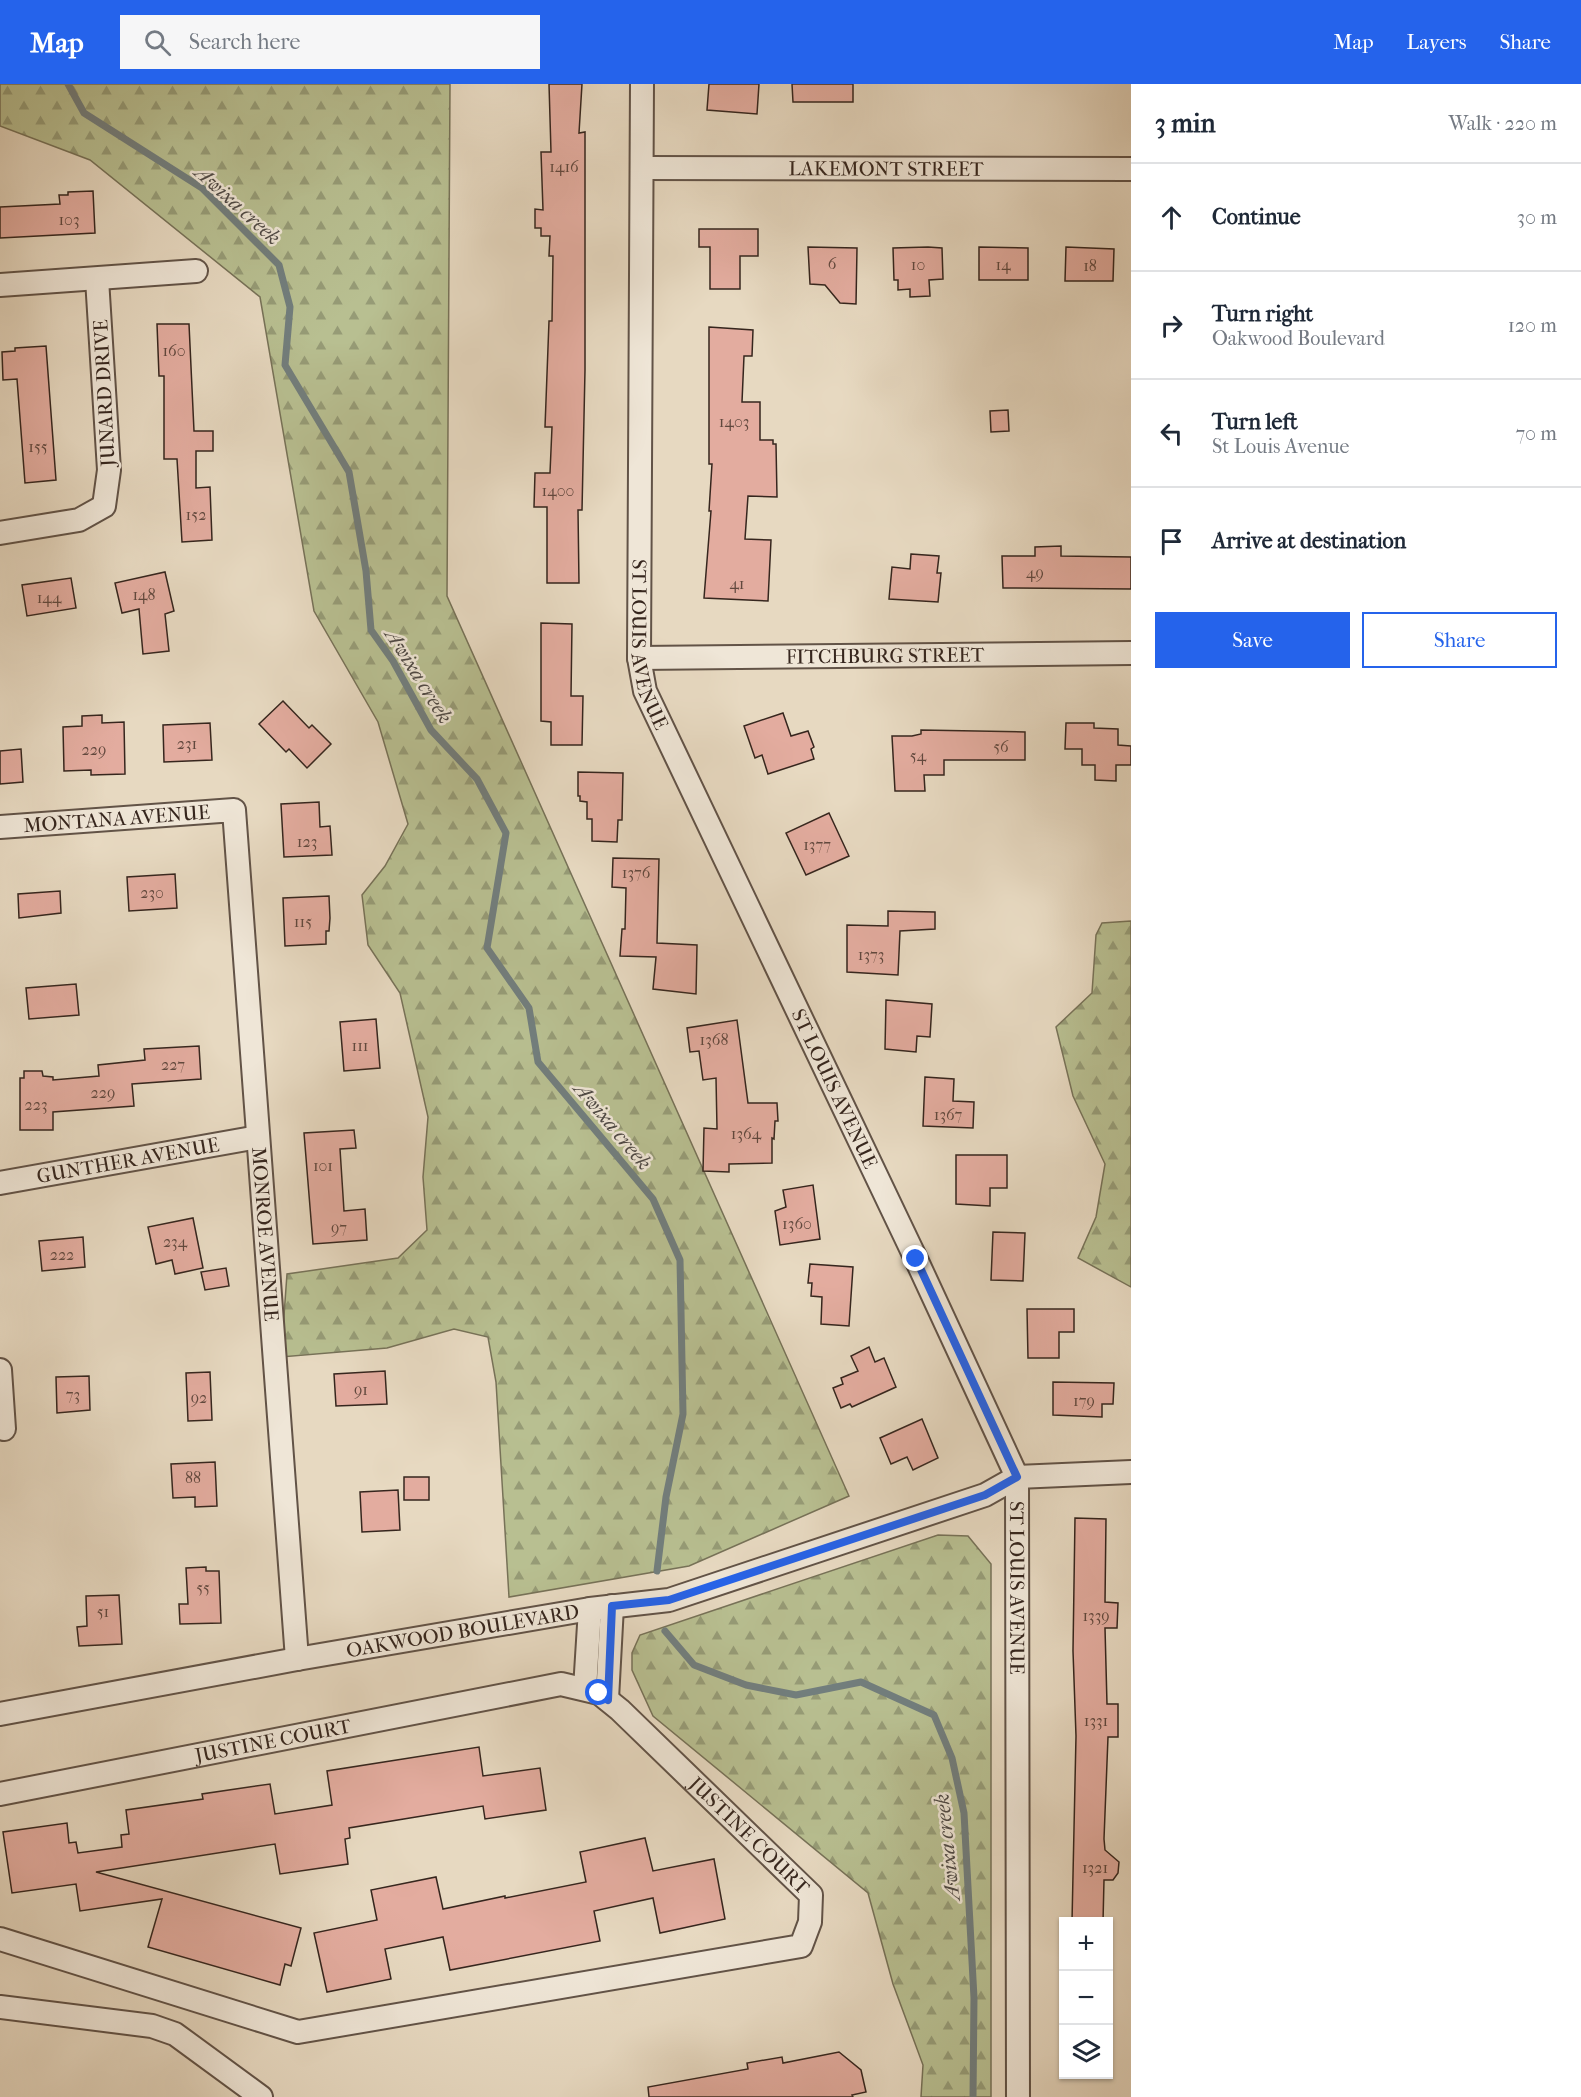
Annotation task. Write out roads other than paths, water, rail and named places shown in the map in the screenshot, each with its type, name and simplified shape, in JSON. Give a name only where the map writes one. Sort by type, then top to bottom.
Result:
[{"type":"street","name":"ST LOUIS AVENUE","points":[[642,84],[639,658],[645,691],[916,1259],[1017,1477],[1018,2097]]},
{"type":"street","name":"LAKEMONT STREET","points":[[642,168],[1131,169]]},
{"type":"street","points":[[0,285],[196,271]]},
{"type":"street","name":"JUNARD DRIVE","points":[[0,532],[79,520],[104,506],[110,470],[97,279]]},
{"type":"street","name":"FITCHBURG STREET","points":[[639,658],[1131,653]]},
{"type":"street","name":"MONTANA AVENUE","points":[[0,827],[234,810]]},
{"type":"street","name":"MONROE AVENUE","points":[[234,810],[297,1659]]},
{"type":"street","name":"GUNTHER AVENUE","points":[[0,1183],[258,1137]]},
{"type":"street","points":[[0,1370],[4,1429]]},
{"type":"street","points":[[1017,1477],[1131,1472]]},
{"type":"street","name":"OAKWOOD BOULEVARD","points":[[0,1714],[297,1659],[590,1609],[680,1597],[985,1495],[1017,1477]]},
{"type":"street","points":[[608,1700],[612,1606]]},
{"type":"street","points":[[585,1689],[590,1609]]},
{"type":"street","name":"JUSTINE COURT","points":[[0,1794],[561,1684],[599,1693],[608,1700],[811,1895],[810,1922],[801,1946],[298,2032],[0,1939]]},
{"type":"street","points":[[0,2007],[152,2026],[175,2034],[261,2097]]},
{"type":"waterway","name":"Awixa creek","points":[[68,84],[84,113],[202,188],[279,265],[290,307],[285,365],[349,472],[366,571],[371,630],[393,661],[431,730],[477,779],[506,833],[487,948],[529,1008],[538,1062],[653,1199],[680,1260],[683,1414],[666,1497],[657,1571]]},
{"type":"waterway","name":"Awixa creek","points":[[665,1631],[694,1665],[746,1685],[796,1695],[861,1682],[934,1715],[952,1758],[964,1813],[974,1998],[973,2097]]}]
